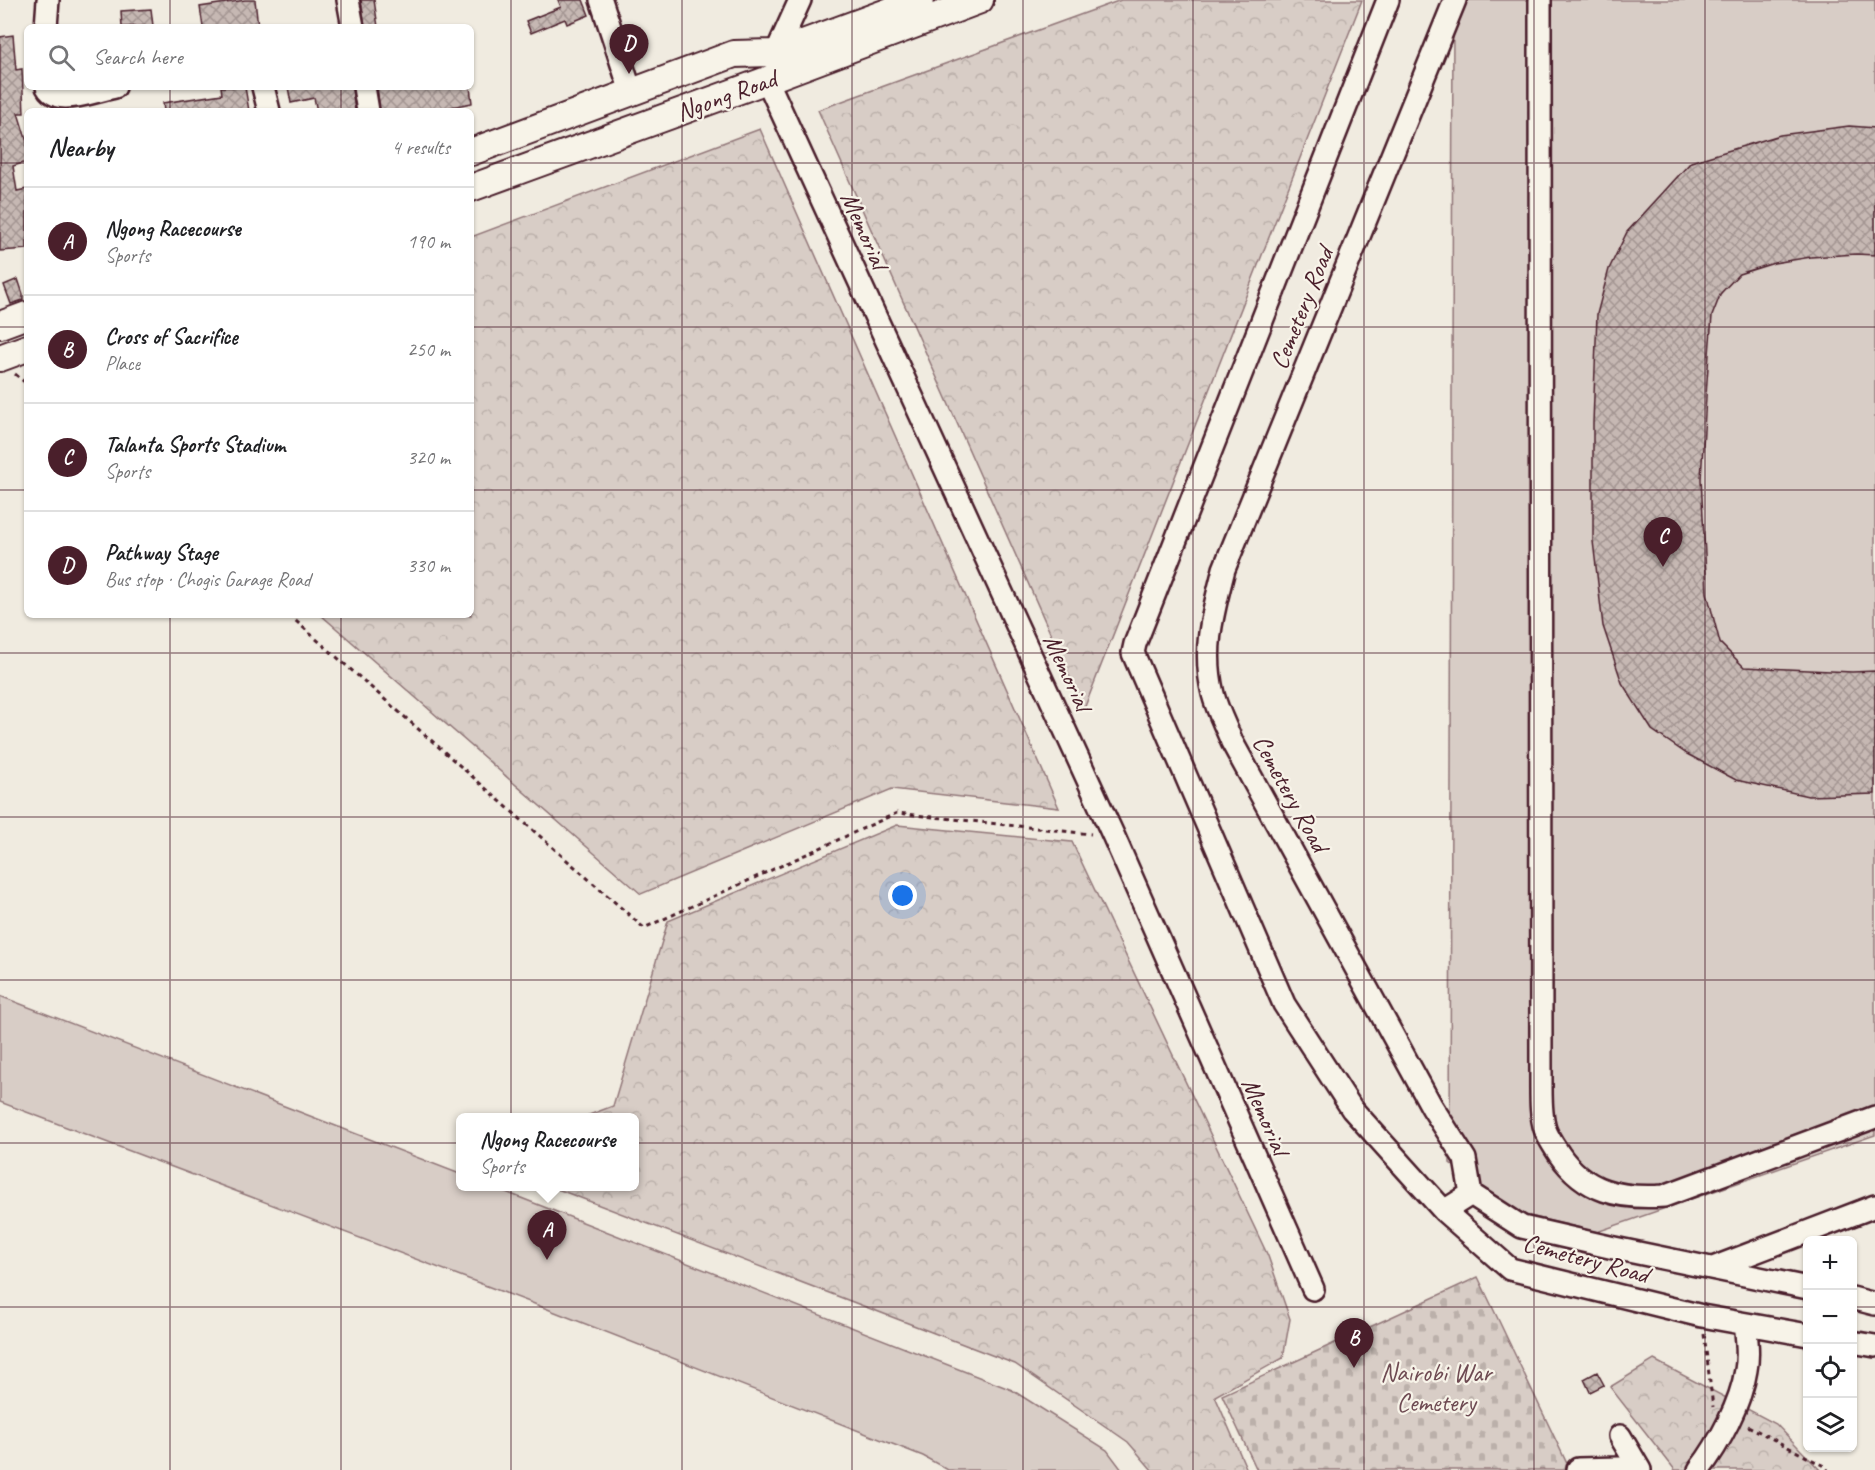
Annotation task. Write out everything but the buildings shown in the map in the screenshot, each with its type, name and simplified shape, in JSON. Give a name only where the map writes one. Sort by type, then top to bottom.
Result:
[{"type":"main road","name":"Ngong Road","points":[[474,151],[734,54],[776,53],[920,0]]},
{"type":"main road","name":"Ngong Road","points":[[474,187],[980,0]]},
{"type":"main road","points":[[0,325],[24,316]]},
{"type":"main road","points":[[0,358],[24,349]]},
{"type":"street","points":[[46,24],[48,0]]},
{"type":"street","points":[[348,0],[352,24]]},
{"type":"street","points":[[601,0],[631,92]]},
{"type":"street","points":[[776,53],[798,0]]},
{"type":"street","name":"Cemetery Road","points":[[1388,0],[1133,653],[1284,1004],[1352,1109],[1444,1211],[1510,1269],[1702,1316],[1803,1334]]},
{"type":"street","name":"Cemetery Road","points":[[1455,0],[1224,569],[1209,631],[1209,667],[1213,695],[1232,742],[1432,1107],[1465,1159],[1471,1194]]},
{"type":"street","points":[[1540,0],[1541,1076],[1545,1131],[1566,1165],[1584,1181],[1599,1189],[1642,1198],[1664,1196],[1875,1117]]},
{"type":"street","name":"Memorial","points":[[767,80],[1114,837],[1313,1289]]},
{"type":"street","points":[[48,90],[57,96],[99,90]]},
{"type":"street","points":[[264,90],[268,108]]},
{"type":"street","points":[[364,90],[368,108]]},
{"type":"street","points":[[1444,1211],[1471,1194],[1522,1227],[1803,1287]]},
{"type":"street","points":[[1712,1268],[1875,1206]]},
{"type":"street","points":[[1857,1299],[1875,1304]]},
{"type":"street","points":[[1699,1470],[1712,1453],[1739,1397],[1746,1370],[1748,1347],[1745,1324]]},
{"type":"street","points":[[1857,1343],[1875,1346]]},
{"type":"street","points":[[1620,1436],[1640,1470]]},
{"type":"street","points":[[1578,1469],[1619,1468],[1628,1470]]},
{"type":"path","points":[[292,618],[644,928],[897,813],[1114,837]]},
{"type":"green space","points":[[1121,0],[1362,0],[1084,709],[818,110]]},
{"type":"green space","points":[[1453,0],[1875,0],[1875,1135],[1597,1232],[1517,1213],[1450,1163]]},
{"type":"green space","points":[[760,129],[1059,808],[892,789],[641,894],[324,618],[474,618],[474,236]]},
{"type":"green space","points":[[897,825],[1072,842],[1268,1256],[1290,1319],[1283,1358],[1215,1396],[1247,1470],[1152,1470],[1128,1442],[1015,1364],[562,1191],[639,1191],[639,1113],[595,1113],[613,1106],[668,921]]},
{"type":"green space","points":[[0,996],[456,1172],[456,1191],[503,1191],[1012,1390],[1107,1450],[1122,1470],[948,1470],[923,1456],[532,1303],[0,1102]]},
{"type":"green space","name":"Nairobi War Cemetery","points":[[1478,1277],[1570,1470],[1257,1470],[1222,1395]]},
{"type":"green space","points":[[1654,1360],[1776,1424],[1820,1470],[1675,1470],[1610,1387]]},
{"type":"place","name":"Pathway Stage","points":[[629,74]]},
{"type":"place","name":"Talanta Sports Stadium","points":[[1663,567]]},
{"type":"place","name":"Ngong Racecourse","points":[[547,1260]]},
{"type":"place","name":"Cross of Sacrifice","points":[[1354,1368]]}]
